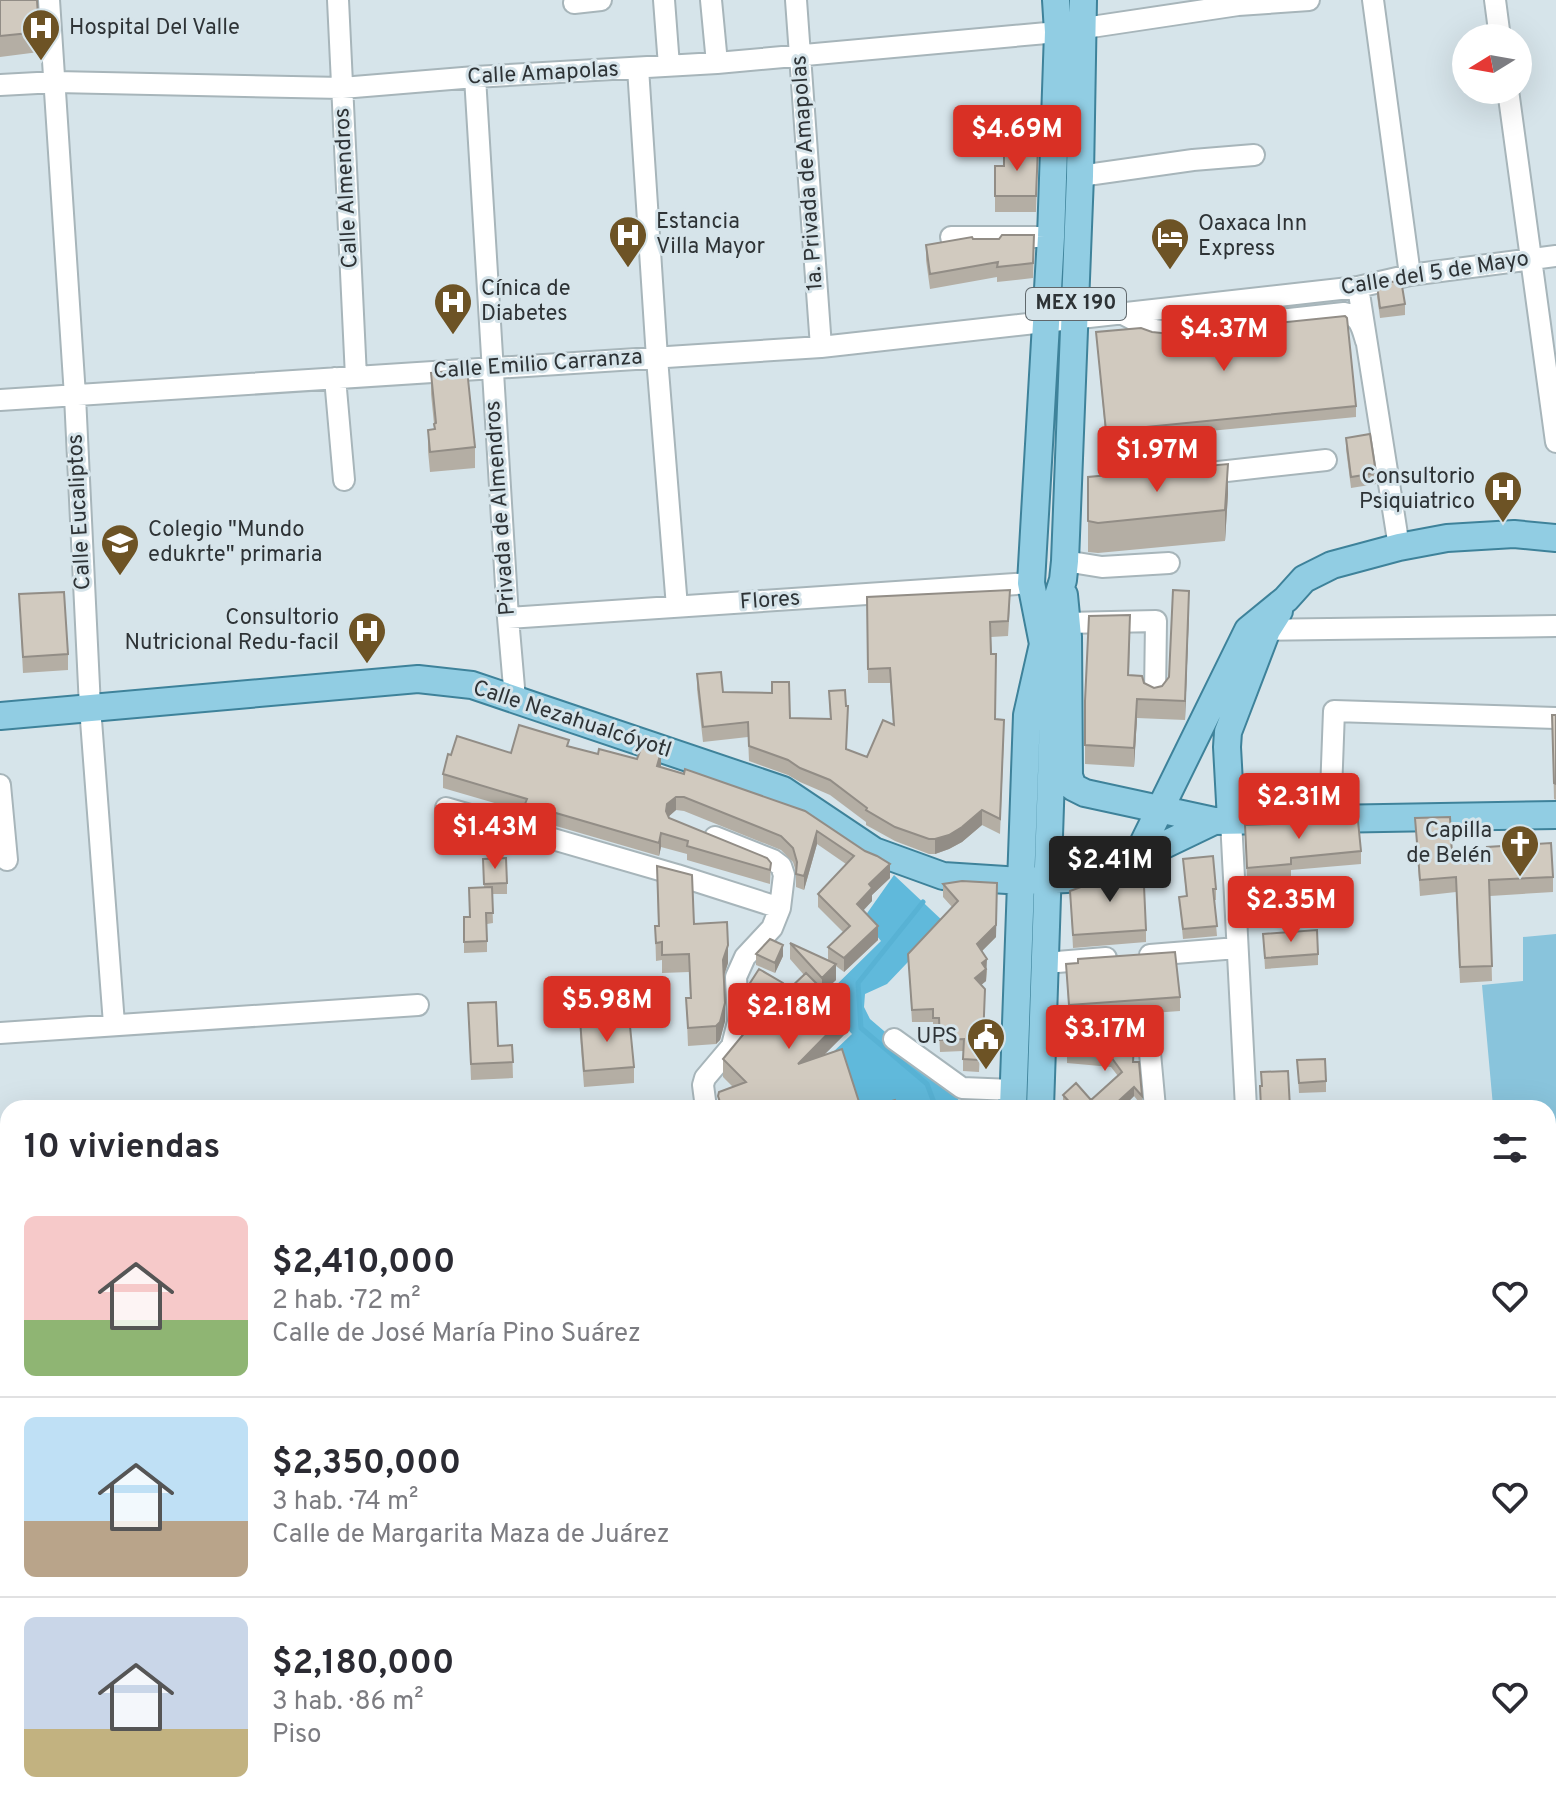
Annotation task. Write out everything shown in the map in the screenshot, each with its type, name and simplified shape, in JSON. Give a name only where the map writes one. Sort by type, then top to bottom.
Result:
[{"type":"main road","name":"MEX 190","points":[[1040,1100],[1053,715],[1031,583],[1051,237],[1058,32],[1056,0]]},
{"type":"main road","name":"MEX 190","points":[[1013,1099],[1027,715],[1064,570],[1079,481],[1075,320],[1083,0]]},
{"type":"main road","points":[[1138,854],[1257,630],[1304,579],[1332,565],[1447,538],[1514,534],[1556,538]]},
{"type":"main road","points":[[1064,570],[1069,776],[1073,787],[1085,793],[1222,821],[1556,815]]},
{"type":"main road","points":[[1222,821],[1228,732],[1257,630]]},
{"type":"main road","name":"Calle Nezahualcóyotl","points":[[0,716],[418,679],[472,685],[783,790],[874,851],[943,876],[1021,881],[1067,879],[1222,821]]},
{"type":"street","name":"Calle Eucaliptos","points":[[49,0],[75,396],[90,707],[114,1024]]},
{"type":"street","name":"Calle Almendros","points":[[338,0],[356,377]]},
{"type":"street","points":[[574,3],[601,0]]},
{"type":"street","points":[[664,0],[669,66]]},
{"type":"street","points":[[711,0],[717,63]]},
{"type":"street","name":"1a. Privada de Amapolas","points":[[796,0],[821,347]]},
{"type":"street","name":"Calle Amapolas","points":[[0,85],[56,82],[342,88],[717,63],[1058,32],[1238,2],[1309,0]]},
{"type":"street","points":[[1373,0],[1410,275]]},
{"type":"street","points":[[1495,0],[1498,24]]},
{"type":"street","points":[[638,68],[677,607]]},
{"type":"street","name":"Privada de Almendros","points":[[475,77],[515,699]]},
{"type":"street","points":[[1510,104],[1556,442]]},
{"type":"street","points":[[1080,176],[1254,155]]},
{"type":"street","points":[[951,237],[1051,237]]},
{"type":"street","name":"Calle del 5 de Mayo","points":[[1075,320],[1358,287],[1410,275],[1556,256]]},
{"type":"street","points":[[1358,287],[1399,547]]},
{"type":"street","points":[[1123,314],[1154,330],[1170,332],[1344,313],[1357,318],[1366,341]]},
{"type":"street","name":"Calle Emilio Carranza","points":[[0,400],[821,347],[1075,320]]},
{"type":"street","points":[[335,378],[344,480]]},
{"type":"street","points":[[1175,476],[1326,460]]},
{"type":"street","points":[[1037,475],[1079,481]]},
{"type":"street","points":[[1064,570],[1169,563]]},
{"type":"street","name":"Flores","points":[[508,618],[1031,583]]},
{"type":"street","points":[[1066,623],[1156,621],[1155,695]]},
{"type":"street","points":[[1257,630],[1556,626]]},
{"type":"street","points":[[1330,819],[1334,711],[1556,718]]},
{"type":"street","points":[[0,785],[7,860]]},
{"type":"street","points":[[446,808],[780,908]]},
{"type":"street","points":[[1222,821],[1237,948],[1246,1100]]},
{"type":"street","points":[[692,829],[773,860],[781,866],[784,875],[780,908],[772,928],[745,957],[736,977],[738,1022],[732,1046],[705,1078],[705,1100]]},
{"type":"street","points":[[1045,963],[1237,948]]},
{"type":"street","points":[[0,1033],[418,1005]]},
{"type":"street","points":[[894,1039],[962,1088],[1013,1099]]},
{"type":"street","points":[[1092,1040],[1149,1042],[1154,1100]]},
{"type":"shaded area","points":[[894,875],[945,923],[887,984],[865,994],[864,1007],[870,1019],[954,1091],[958,1100],[855,1100],[831,1054],[852,1034],[821,1000],[881,941],[863,919]]},
{"type":"shaded area","points":[[1556,934],[1556,1100],[1492,1100],[1482,985],[1523,981],[1523,937]]},
{"type":"building","points":[[0,0],[37,0],[39,32],[0,36]]},
{"type":"building","points":[[1004,147],[1038,147],[1036,196],[995,196],[995,166],[1004,166]]},
{"type":"building","points":[[1002,235],[1034,235],[1033,263],[997,267],[998,262],[930,274],[926,245],[972,237],[999,239]]},
{"type":"building","points":[[1401,280],[1405,304],[1380,308],[1377,285]]},
{"type":"building","points":[[1345,316],[1356,406],[1106,431],[1096,332],[1141,328],[1171,334]]},
{"type":"building","points":[[467,369],[475,447],[430,452],[428,430],[435,429],[436,423],[431,373]]},
{"type":"building","points":[[1370,434],[1376,473],[1351,477],[1346,438]]},
{"type":"building","points":[[1228,464],[1225,510],[1098,523],[1088,521],[1088,477]]},
{"type":"building","points":[[1010,590],[1008,621],[990,622],[991,654],[996,654],[995,719],[1004,720],[1000,819],[982,810],[949,835],[929,839],[895,827],[866,810],[830,780],[749,746],[748,722],[703,727],[697,674],[721,672],[723,692],[772,693],[772,682],[789,682],[790,718],[831,719],[829,691],[845,690],[848,706],[846,749],[867,757],[883,720],[894,725],[890,668],[868,669],[867,597]]},
{"type":"building","points":[[1173,590],[1189,591],[1185,701],[1137,699],[1134,748],[1085,745],[1089,616],[1130,615],[1128,675],[1142,676],[1144,683],[1154,688],[1162,686],[1169,677]]},
{"type":"building","points":[[64,592],[68,654],[23,657],[19,594]]},
{"type":"building","points":[[1552,715],[1556,715],[1556,784],[1554,783]]},
{"type":"building","points":[[519,725],[569,740],[567,746],[598,754],[599,749],[637,759],[642,746],[661,752],[657,766],[684,774],[685,769],[805,811],[890,864],[869,884],[872,888],[857,904],[878,926],[844,958],[828,947],[850,926],[818,894],[854,856],[817,831],[804,876],[796,874],[793,848],[781,836],[684,797],[676,797],[667,804],[669,818],[767,858],[771,863],[770,870],[687,846],[688,841],[661,833],[659,843],[525,804],[527,799],[443,774],[457,736],[511,753]]},
{"type":"building","points":[[1450,817],[1452,855],[1488,853],[1487,847],[1551,843],[1553,877],[1489,880],[1492,966],[1460,967],[1456,877],[1420,880],[1415,818]]},
{"type":"building","points":[[1358,821],[1361,851],[1291,858],[1291,864],[1247,868],[1245,825]]},
{"type":"building","points":[[1213,856],[1217,926],[1183,929],[1179,897],[1187,896],[1183,859]]},
{"type":"building","points":[[506,858],[507,883],[484,884],[483,859]]},
{"type":"building","points":[[1143,864],[1146,930],[1073,935],[1070,891]]},
{"type":"building","points":[[657,866],[692,875],[694,924],[727,922],[728,945],[723,960],[725,1003],[716,1026],[688,1028],[686,998],[691,998],[689,954],[662,955],[662,942],[656,943],[655,926],[659,926]]},
{"type":"building","points":[[962,881],[997,883],[996,925],[977,944],[987,959],[982,963],[986,969],[975,978],[985,989],[979,1060],[963,1059],[964,1039],[940,1040],[939,1018],[933,1018],[933,1009],[912,1010],[908,954],[958,901],[943,884]]},
{"type":"building","points":[[492,887],[493,913],[486,913],[487,941],[464,942],[464,917],[470,917],[469,888]]},
{"type":"building","points":[[1317,930],[1318,954],[1265,958],[1263,934]]},
{"type":"building","points":[[770,939],[783,945],[775,963],[756,954]]},
{"type":"building","points":[[790,943],[836,964],[822,978]]},
{"type":"building","points":[[1175,952],[1180,997],[1069,1005],[1066,964],[1078,963],[1078,959]]},
{"type":"building","points":[[759,969],[789,989],[806,973],[847,1014],[798,1064],[842,1049],[858,1100],[719,1100],[719,1092],[746,1082],[723,1059],[751,1025],[746,1025],[751,1004],[750,983]]},
{"type":"building","points":[[496,1002],[498,1046],[512,1045],[513,1062],[471,1064],[468,1003]]},
{"type":"building","points":[[629,1016],[634,1067],[584,1071],[580,1020]]},
{"type":"building","points":[[1069,1029],[1079,1030],[1081,1037],[1091,1043],[1134,1045],[1133,1062],[1139,1062],[1142,1096],[1134,1087],[1120,1100],[1091,1100],[1122,1072],[1111,1057],[1067,1053]]},
{"type":"building","points":[[1325,1059],[1326,1081],[1299,1083],[1297,1060]]},
{"type":"building","points":[[1288,1071],[1290,1100],[1261,1100],[1261,1072]]},
{"type":"building","points":[[1076,1083],[1091,1100],[1068,1100],[1063,1095]]},
{"type":"waterway","points":[[923,902],[858,983],[861,1028],[927,1084],[933,1100]]},
{"type":"place","name":"Hospital Del Valle","points":[[41,62]]},
{"type":"place","name":"Estancia Villa Mayor","points":[[628,269]]},
{"type":"place","name":"Oaxaca Inn Express","points":[[1170,271]]},
{"type":"place","name":"Cínica de Diabetes","points":[[453,336]]},
{"type":"place","name":"Consultorio Psiquiatrico","points":[[1503,524]]},
{"type":"place","name":"Colegio \"Mundo edukrte\" primaria","points":[[120,577]]},
{"type":"place","name":"Consultorio Nutricional Redu-facil","points":[[367,665]]},
{"type":"place","name":"Capilla de Belén","points":[[1520,878]]},
{"type":"place","name":"UPS","points":[[986,1071]]}]
